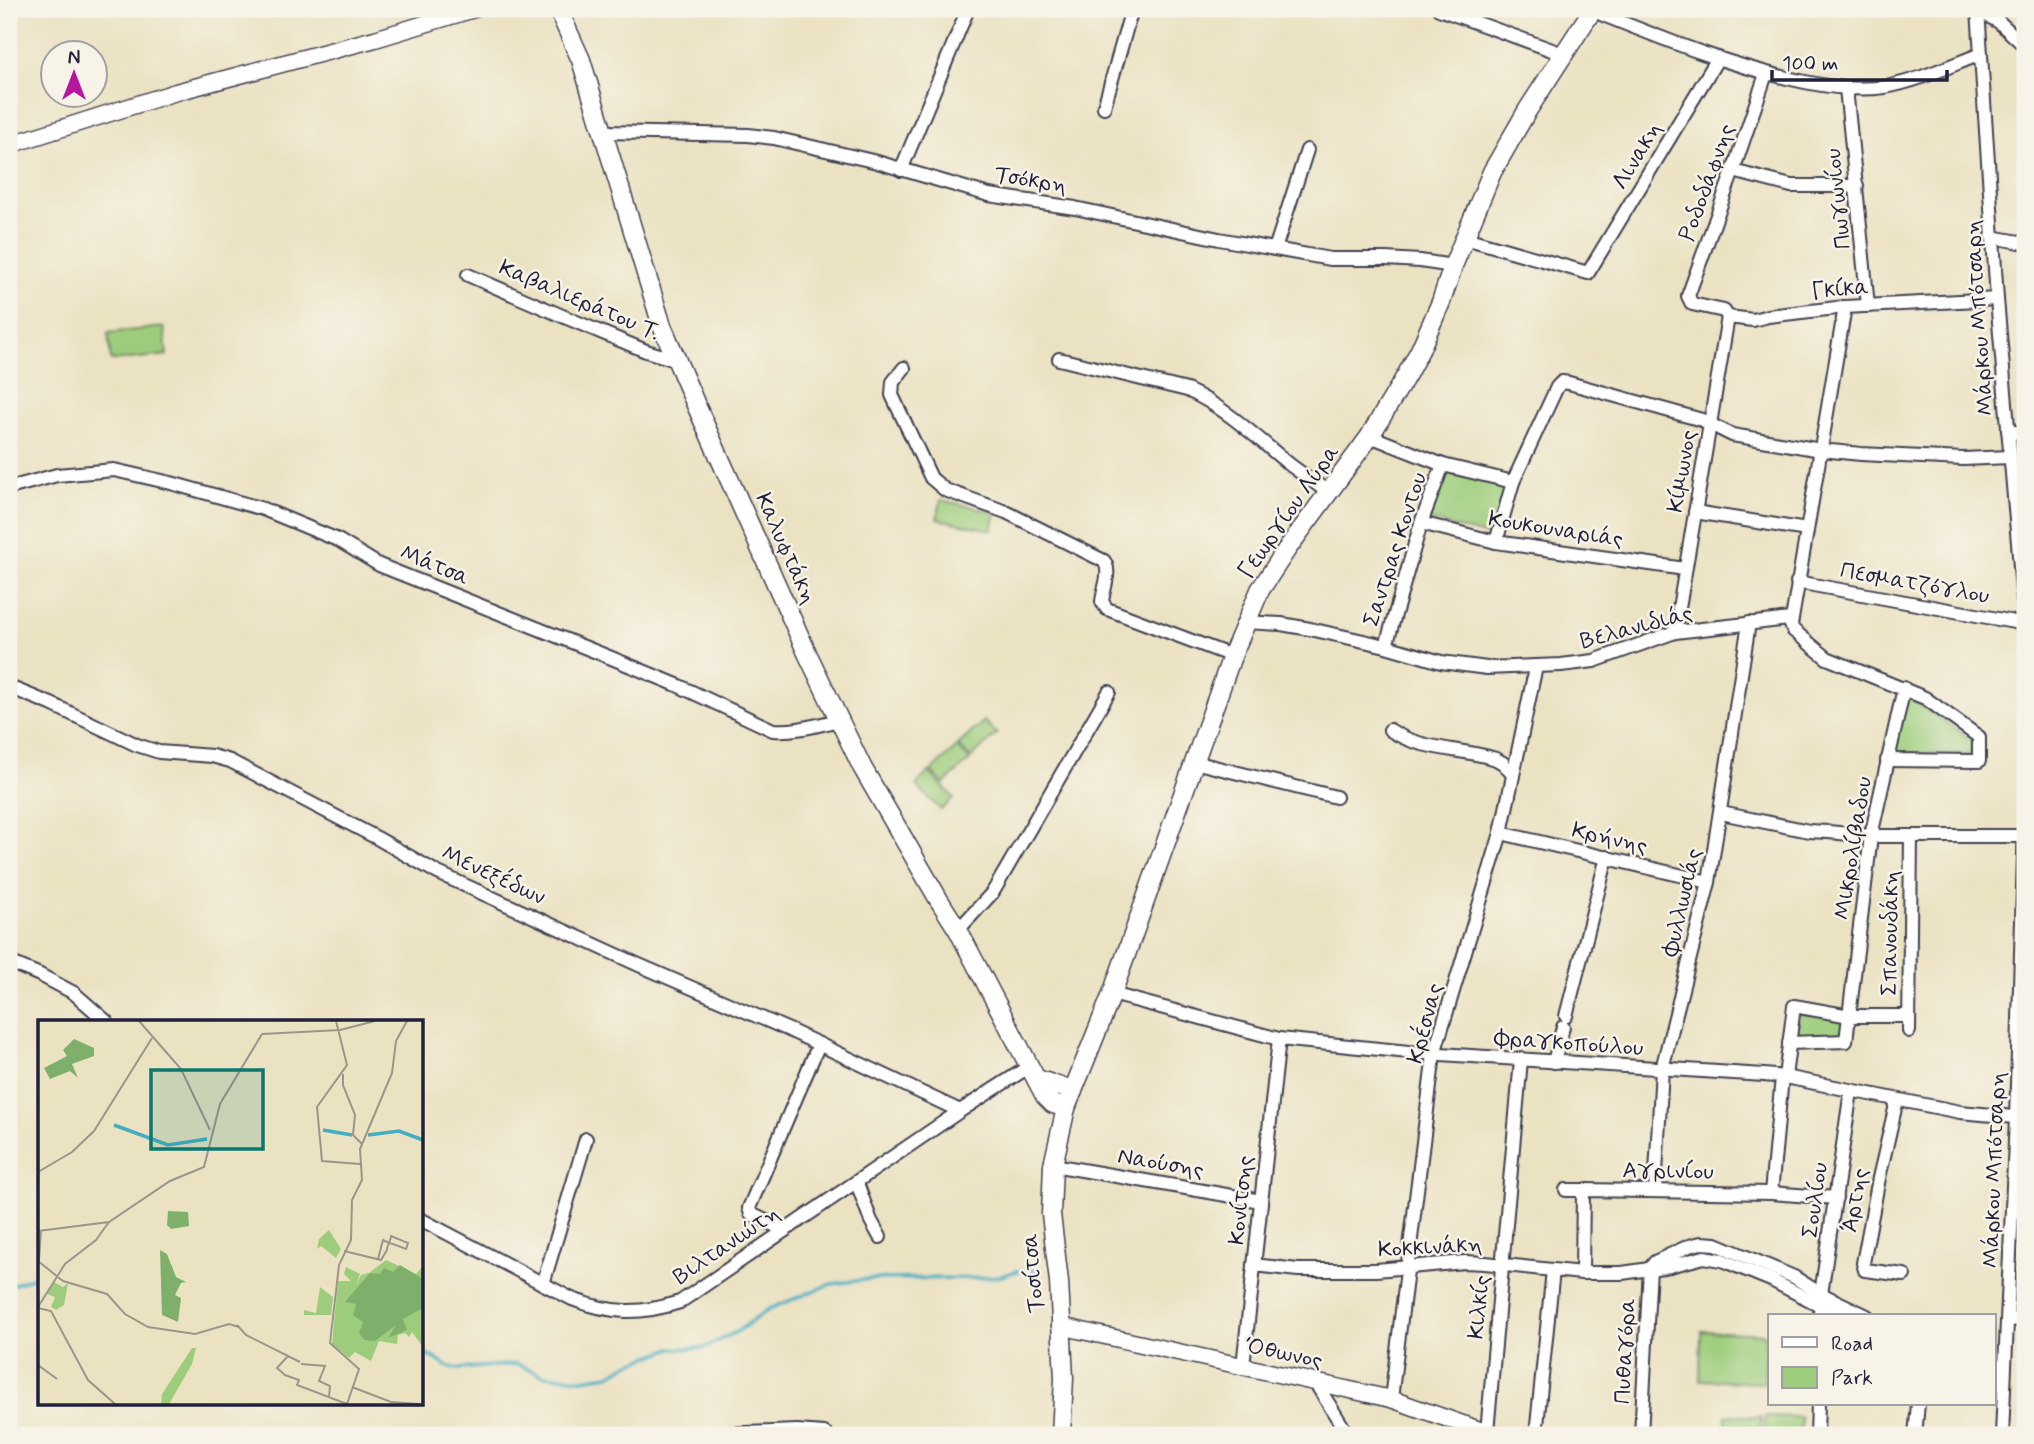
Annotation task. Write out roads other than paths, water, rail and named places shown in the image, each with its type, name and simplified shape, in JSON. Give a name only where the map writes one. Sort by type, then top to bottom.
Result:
[{"type":"main road","name":"Καλυφτάκη","points":[[558,9],[581,60],[662,326],[839,720],[884,807],[958,930],[1049,1101],[1066,1108]]},
{"type":"main road","name":"Γεωργίου Λύρα","points":[[1066,1108],[1112,994],[1232,656],[1260,590],[1370,436],[1420,350],[1484,190],[1506,145],[1592,10]]},
{"type":"main road","points":[[1033,1073],[1073,1090]]},
{"type":"main road","name":"Τοσίτσα","points":[[1060,1435],[1063,1378],[1059,1282],[1051,1214],[1053,1165],[1066,1108]]},
{"type":"street","points":[[9,145],[176,92],[375,39],[474,9]]},
{"type":"street","points":[[901,170],[968,9]]},
{"type":"street","points":[[1104,107],[1132,9]]},
{"type":"street","points":[[1439,9],[1563,54]]},
{"type":"street","points":[[1592,10],[1766,74],[1846,88],[1882,87],[1903,83],[1981,54]]},
{"type":"street","points":[[1978,10],[1999,22],[2025,46]]},
{"type":"street","name":"Μάρκου Μπότσαρη","points":[[1978,10],[1992,237],[2025,624]]},
{"type":"street","name":"Λινακη","points":[[1465,239],[1588,273],[1718,58]]},
{"type":"street","name":"Ροδοδάφνης","points":[[1692,304],[1688,296],[1766,74]]},
{"type":"street","name":"Πωγωνίου","points":[[1846,88],[1868,306]]},
{"type":"street","name":"Τσόκρη","points":[[604,132],[774,138],[837,151],[989,195],[1075,208],[1163,228],[1330,259],[1386,259],[1454,266]]},
{"type":"street","points":[[1275,249],[1307,150]]},
{"type":"street","points":[[1733,171],[1791,186],[1857,186]]},
{"type":"street","points":[[1992,237],[2025,243]]},
{"type":"street","name":"Καβαλιεράτου Τ.","points":[[468,275],[646,351],[676,360]]},
{"type":"street","name":"Γκίκα","points":[[1692,304],[1724,311],[1728,317],[1754,320],[1845,307],[1997,299]]},
{"type":"street","points":[[1845,307],[1790,619],[1793,630],[1826,658],[1925,698],[1979,737],[1979,761],[1887,760]]},
{"type":"street","name":"Κίμωνος","points":[[1675,632],[1728,317]]},
{"type":"street","points":[[1059,359],[1194,393],[1329,493]]},
{"type":"street","points":[[904,368],[893,382],[892,395],[931,478],[937,485],[1006,512],[1104,561],[1108,571],[1102,602],[1107,609],[1232,656]]},
{"type":"street","points":[[1496,542],[1513,482],[1557,387],[1562,382],[1702,420],[1732,435],[1821,450],[1963,459],[2010,457]]},
{"type":"street","points":[[2008,431],[2025,434]]},
{"type":"street","points":[[1370,436],[1443,465],[1513,482]]},
{"type":"street","name":"Σαντρας Κοντου","points":[[1386,646],[1421,523],[1443,465]]},
{"type":"street","name":"Μάτσα","points":[[9,488],[57,475],[99,470],[127,472],[171,483],[299,523],[338,540],[379,565],[609,656],[773,730],[797,729],[839,720]]},
{"type":"street","points":[[1695,512],[1807,530]]},
{"type":"street","name":"Κουκουναριάς","points":[[1421,523],[1496,542],[1685,569]]},
{"type":"street","name":"Πεσματζόγλου","points":[[1797,582],[2025,624]]},
{"type":"street","name":"Βελανιδιάς","points":[[1245,622],[1310,629],[1441,662],[1487,668],[1594,661],[1675,632],[1790,619]]},
{"type":"street","name":"Φυλλωσιάς","points":[[1656,1190],[1662,1069],[1709,882],[1749,623]]},
{"type":"street","name":"Κρέσνας","points":[[1391,1399],[1434,1054],[1501,833],[1536,666]]},
{"type":"street","name":"Μενεξέδων","points":[[9,687],[51,704],[137,746],[159,752],[212,756],[230,761],[438,873],[709,997],[819,1044],[960,1111]]},
{"type":"street","name":"Μικρολίβαδου","points":[[1850,1016],[1871,836],[1904,688]]},
{"type":"street","points":[[958,930],[993,892],[1109,692]]},
{"type":"street","points":[[1390,730],[1401,738],[1419,743],[1496,759],[1513,775]]},
{"type":"street","points":[[1194,762],[1336,797]]},
{"type":"street","points":[[1721,813],[1809,831],[1871,836],[2025,836]]},
{"type":"street","name":"Μάρκου Μπότσαρη","points":[[2002,1435],[2000,1351],[2008,1320],[2021,1118],[2025,822]]},
{"type":"street","name":"Κρήνης","points":[[1501,833],[1709,882]]},
{"type":"street","name":"Σπανουδάκη","points":[[1909,1031],[1911,836]]},
{"type":"street","points":[[1554,1062],[1607,857]]},
{"type":"street","points":[[9,962],[74,993],[105,1020]]},
{"type":"street","name":"Φραγκοπούλου","points":[[1112,994],[1279,1039],[1434,1054],[1784,1077],[1960,1112],[2021,1118]]},
{"type":"street","points":[[1771,1193],[1794,1006],[1850,1016],[1909,1016]]},
{"type":"street","points":[[1789,1043],[1846,1041],[1850,1016]]},
{"type":"street","name":"Κονίτσης","points":[[1243,1366],[1279,1039]]},
{"type":"street","points":[[784,1230],[751,1214],[749,1208],[819,1044]]},
{"type":"street","name":"Κιλκίς","points":[[1491,1434],[1521,1060]]},
{"type":"street","name":"Βιλτανιώτη","points":[[424,1221],[543,1284],[591,1306],[622,1311],[655,1310],[680,1302],[960,1111],[1033,1073]]},
{"type":"street","name":"Σουλίου","points":[[1820,1305],[1851,1091]]},
{"type":"street","name":"Άρτης","points":[[1897,1100],[1863,1263],[1865,1270],[1904,1275]]},
{"type":"street","points":[[543,1284],[586,1139]]},
{"type":"street","name":"Ναούσης","points":[[1053,1165],[1261,1201]]},
{"type":"street","points":[[857,1183],[880,1237]]},
{"type":"street","name":"Αγρινίου","points":[[1566,1190],[1771,1193],[1836,1198]]},
{"type":"street","points":[[1582,1273],[1583,1190]]},
{"type":"street","name":"Κοκκινάκη","points":[[1254,1265],[1298,1270],[1376,1270],[1465,1262],[1582,1273],[1622,1273],[1670,1266],[1698,1258],[1713,1258],[1771,1280],[1837,1314]]},
{"type":"street","name":"Πυθαγόρα","points":[[1641,1435],[1650,1268]]},
{"type":"street","points":[[1536,1435],[1553,1270]]},
{"type":"street","name":"Κοκκινάκη","points":[[1820,1305],[1858,1314]]},
{"type":"street","points":[[2008,1320],[2025,1319]]},
{"type":"street","name":"Όθωνος","points":[[1060,1326],[1391,1399],[1491,1434]]},
{"type":"street","points":[[1315,1382],[1348,1435]]},
{"type":"street","points":[[1817,1435],[1818,1406]]},
{"type":"street","points":[[1915,1435],[1918,1406]]},
{"type":"street","points":[[693,1435],[797,1432],[827,1435]]},
{"type":"waterway","points":[[424,1355],[458,1369],[517,1364],[543,1375],[582,1379],[610,1375],[628,1364],[670,1349],[704,1348],[738,1331],[769,1309],[831,1284],[870,1279],[977,1278],[1037,1270]]},
{"type":"waterway","points":[[9,1286],[38,1276]]}]
